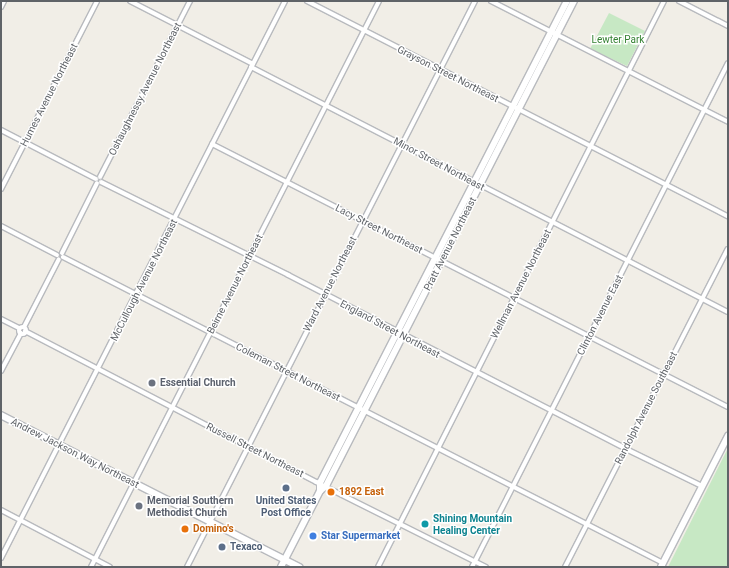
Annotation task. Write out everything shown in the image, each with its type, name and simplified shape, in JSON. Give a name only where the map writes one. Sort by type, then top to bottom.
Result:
[{"type":"street","points":[[1,7],[4,1]]},
{"type":"street","name":"Humes Avenue Northeast","points":[[1,189],[97,1]]},
{"type":"street","name":"Minor Street Northeast","points":[[130,1],[178,25],[326,106],[728,312]]},
{"type":"street","name":"Oshaughnessy Avenue Northeast","points":[[1,371],[190,1]]},
{"type":"street","name":"McCullough Avenue Northeast","points":[[1,558],[60,445],[285,1]]},
{"type":"street","name":"Grayson Street Northeast","points":[[307,1],[728,216]]},
{"type":"street","name":"Beirne Avenue Northeast","points":[[91,567],[379,1]]},
{"type":"street","name":"Ward Avenue Northeast","points":[[187,567],[475,1]]},
{"type":"street","points":[[491,1],[728,122]]},
{"type":"street","name":"Pratt Avenue Northeast","points":[[555,33],[567,1]]},
{"type":"street","name":"Pratt Avenue Northeast","points":[[320,483],[397,332],[480,185],[516,109],[555,33],[574,1]]},
{"type":"street","name":"Wellman Avenue Northeast","points":[[378,567],[664,1]]},
{"type":"street","points":[[679,1],[728,26]]},
{"type":"street","name":"Clinton Avenue East","points":[[472,567],[728,64]]},
{"type":"street","name":"Pratt Avenue Northeast","points":[[326,486],[403,335],[473,182],[516,109]]},
{"type":"street","name":"England Street Northeast","points":[[1,130],[174,219],[325,294],[626,450],[702,486]]},
{"type":"street","name":"Lacy Street Northeast","points":[[212,144],[728,406]]},
{"type":"street","name":"Coleman Street Northeast","points":[[1,226],[587,524],[662,565]]},
{"type":"street","name":"Randolph Avenue Southeast","points":[[565,567],[728,248]]},
{"type":"street","name":"Russell Street Northeast","points":[[1,319],[172,408],[486,567]]},
{"type":"street","name":"Andrew Jackson Way Northeast","points":[[1,415],[299,567]]},
{"type":"street","points":[[662,565],[728,436]]},
{"type":"street","points":[[320,483],[320,491]]},
{"type":"street","points":[[281,567],[320,491],[326,486]]},
{"type":"street","points":[[1,510],[110,567]]},
{"type":"street","points":[[285,559],[288,567]]},
{"type":"green space","name":"Lewter Park","points":[[609,13],[645,31],[627,66],[590,49]]},
{"type":"green space","points":[[728,448],[728,567],[668,567]]},
{"type":"place","name":"Essential Church","points":[[152,383]]},
{"type":"place","name":"United States Post Office","points":[[286,488]]},
{"type":"place","name":"1892 East","points":[[331,492]]},
{"type":"place","name":"Memorial Southern Methodist Church","points":[[139,506]]},
{"type":"place","name":"Shining Mountain Healing Center","points":[[425,524]]},
{"type":"place","name":"Domino's","points":[[185,529]]},
{"type":"place","name":"Star Supermarket","points":[[313,536]]},
{"type":"place","name":"Texaco","points":[[222,547]]}]
